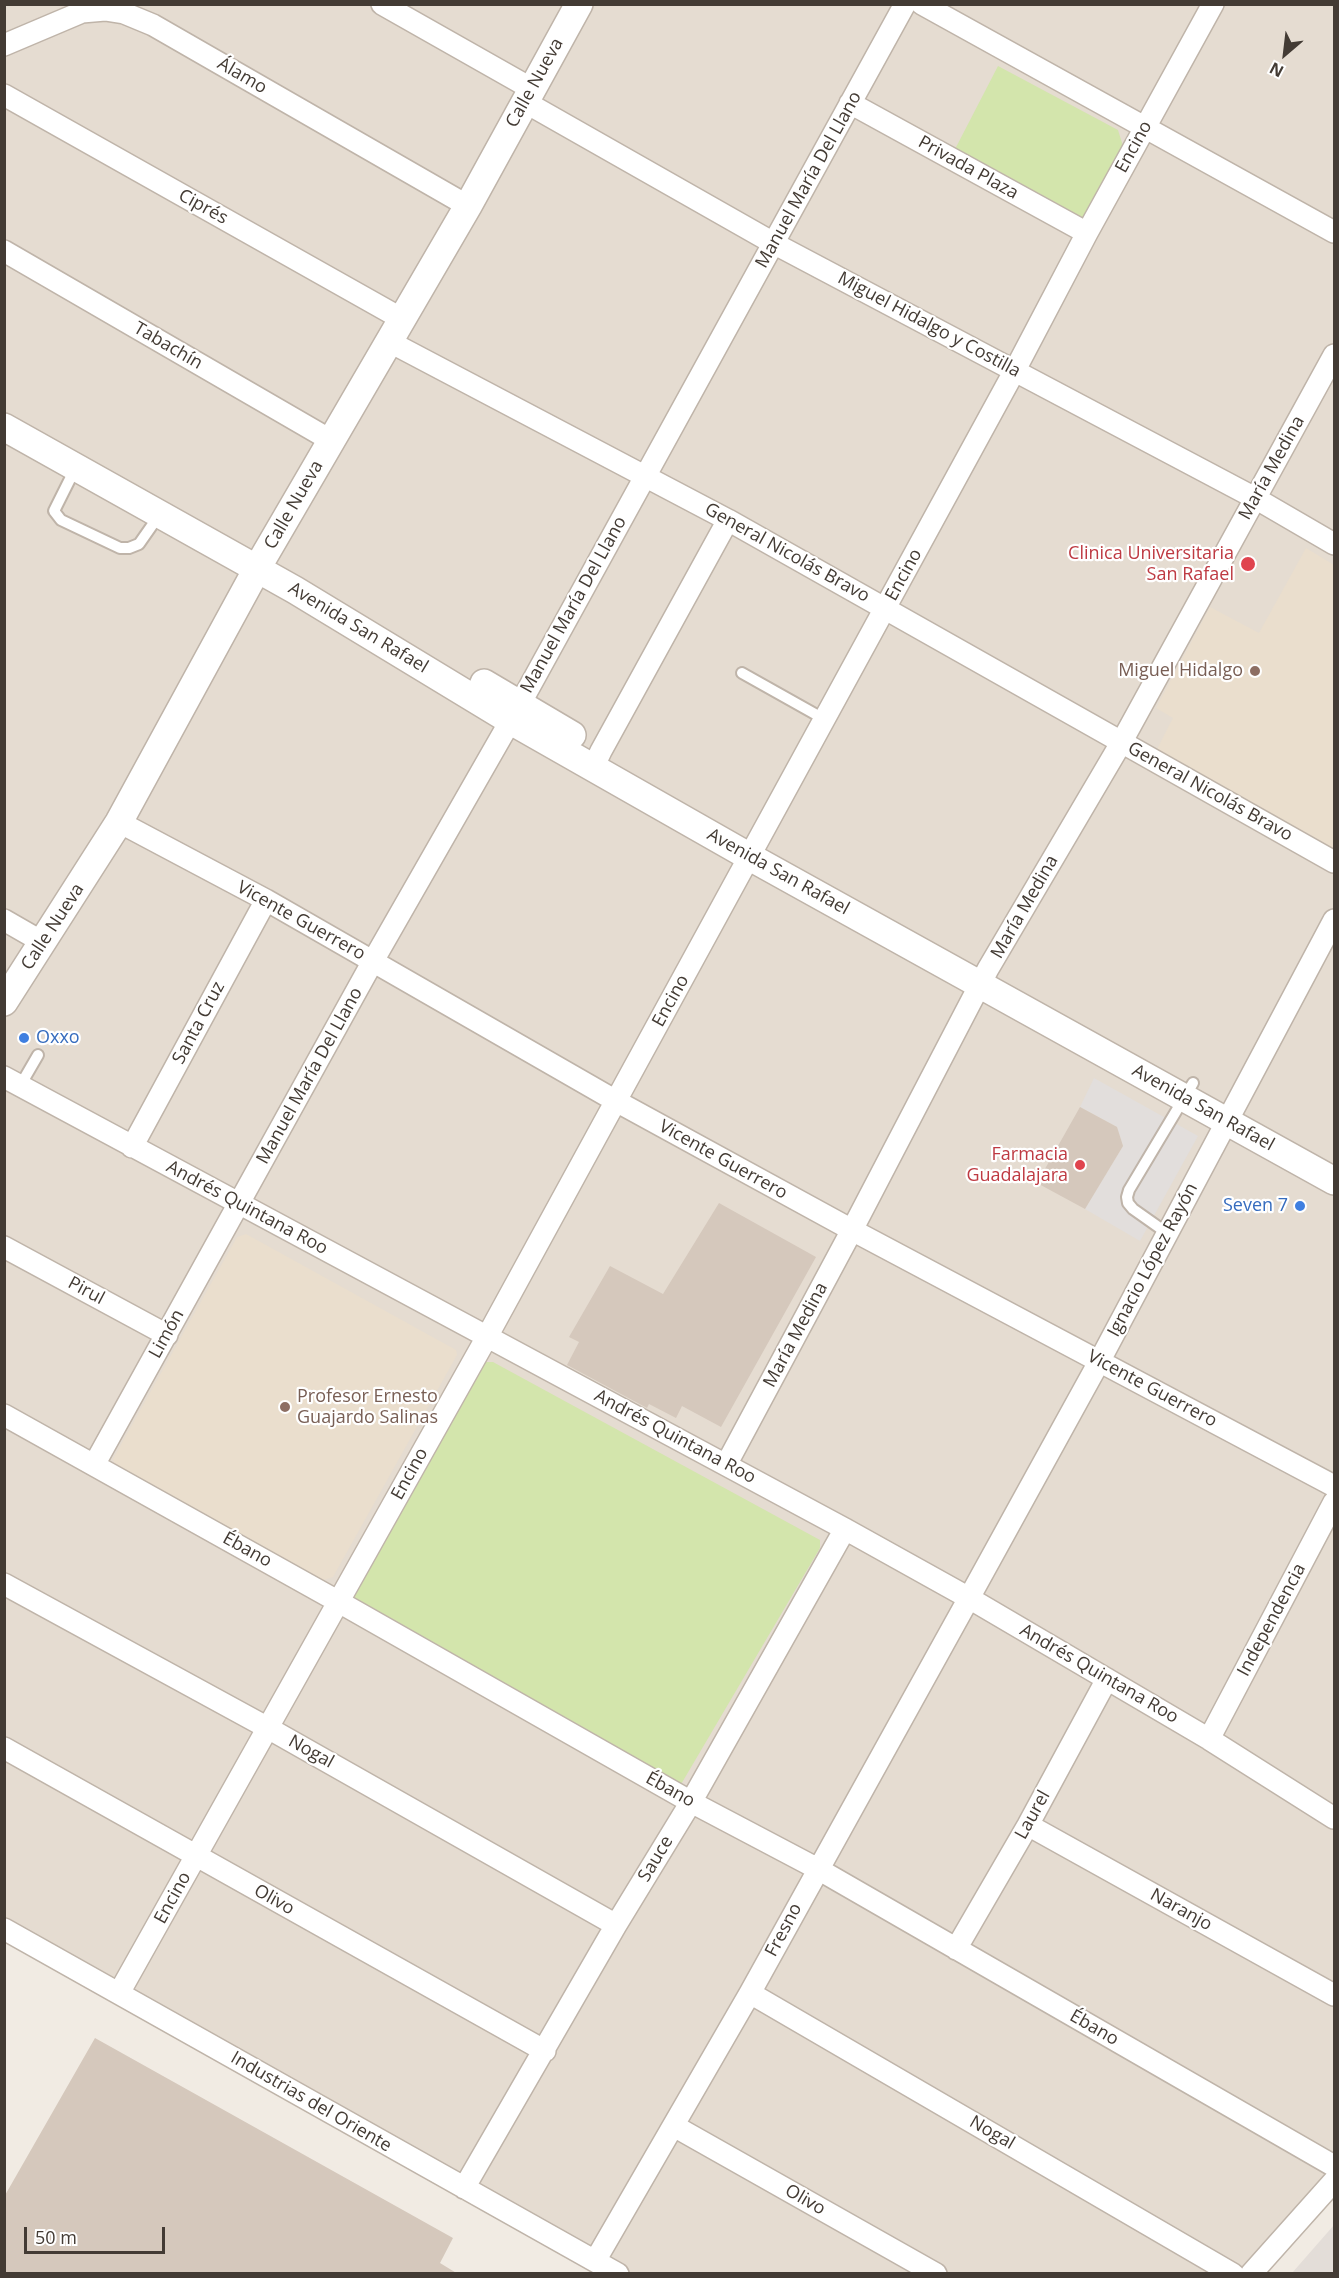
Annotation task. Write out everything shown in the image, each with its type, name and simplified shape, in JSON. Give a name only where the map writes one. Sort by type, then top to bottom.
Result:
[{"type":"street","name":"Miguel Hidalgo y Costilla","points":[[382,4],[528,96],[775,244],[1255,498],[1335,544]]},
{"type":"street","name":"Calle Nueva","points":[[4,1002],[44,943],[119,822],[260,564],[468,206],[579,4]]},
{"type":"street","name":"Manuel María Del Llano","points":[[240,1204],[373,961],[515,712],[775,244],[905,4]]},
{"type":"street","points":[[922,4],[1335,232]]},
{"type":"street","name":"Encino","points":[[119,1993],[488,1335],[1213,4]]},
{"type":"street","name":"Álamo","points":[[4,45],[82,12],[106,7],[124,13],[153,25],[468,206]]},
{"type":"street","name":"Ciprés","points":[[4,95],[396,331]]},
{"type":"street","name":"Privada Plaza","points":[[850,103],[1087,233]]},
{"type":"street","name":"Tabachín","points":[[4,251],[332,441]]},
{"type":"street","name":"General Nicolás Bravo","points":[[396,331],[645,476],[886,608],[1335,862]]},
{"type":"street","name":"María Medina","points":[[726,1465],[984,977],[1121,743],[1335,355]]},
{"type":"street","name":"Avenida San Rafael","points":[[4,427],[228,552],[260,564],[754,849],[1231,1114],[1335,1181]]},
{"type":"street","points":[[597,760],[728,520]]},
{"type":"street","name":"Vicente Guerrero","points":[[119,822],[266,900],[616,1101],[852,1230],[1335,1486]]},
{"type":"street","name":"Santa Cruz","points":[[132,1147],[266,900]]},
{"type":"street","points":[[4,920],[44,943]]},
{"type":"street","name":"Ignacio López Rayón","points":[[969,1598],[1099,1362],[1335,920]]},
{"type":"street","name":"Andrés Quintana Roo","points":[[12,1081],[488,1335],[969,1598],[1209,1739],[1335,1818]]},
{"type":"street","name":"Avenida San Rafael","points":[[1231,1114],[1335,1161]]},
{"type":"street","name":"Limón","points":[[94,1465],[240,1204]]},
{"type":"street","name":"Pirul","points":[[4,1247],[167,1335]]},
{"type":"street","name":"Ébano","points":[[4,1415],[691,1802],[818,1869],[1335,2166]]},
{"type":"street","name":"Independencia","points":[[1209,1739],[1335,1502]]},
{"type":"street","name":"Sauce","points":[[464,2188],[616,1925],[691,1802],[845,1529]]},
{"type":"street","name":"Nogal","points":[[4,1584],[268,1728],[616,1925]]},
{"type":"street","name":"Fresno","points":[[596,2261],[750,1993],[969,1598]]},
{"type":"street","name":"Laurel","points":[[957,1949],[1028,1825],[1107,1679]]},
{"type":"street","name":"Olivo","points":[[4,1748],[545,2051]]},
{"type":"street","name":"Naranjo","points":[[1028,1825],[1335,1995]]},
{"type":"street","name":"Industrias del Oriente","points":[[4,1929],[618,2274]]},
{"type":"street","name":"Nogal","points":[[750,1993],[1233,2274]]},
{"type":"street","name":"Olivo","points":[[674,2126],[936,2274]]},
{"type":"street","points":[[1251,2274],[1335,2181]]},
{"type":"lane","points":[[76,467],[54,510],[61,519],[120,548],[129,548],[139,544],[160,514]]},
{"type":"lane","points":[[742,672],[825,719]]},
{"type":"lane","points":[[12,1081],[38,1054]]},
{"type":"lane","points":[[1167,1233],[1132,1209],[1127,1197],[1129,1190],[1189,1091]]},
{"type":"shaded area","points":[[5,5],[1334,5],[1334,2184],[1256,2273],[605,2273],[5,1936]]},
{"type":"shaded area","name":"Miguel Hidalgo","points":[[1306,548],[1334,565],[1334,856],[1155,753],[1173,718],[1156,708],[1210,607],[1259,633]]},
{"type":"shaded area","points":[[1094,1078],[1198,1136],[1140,1241],[1085,1209],[1123,1146],[1117,1127],[1080,1107]]},
{"type":"shaded area","name":"Profesor Ernesto Guajardo Salinas","points":[[246,1234],[456,1350],[457,1355],[333,1577],[321,1581],[115,1465],[113,1459],[237,1237]]},
{"type":"shaded area","points":[[1334,2225],[1334,2273],[1292,2273]]},
{"type":"green space","points":[[998,66],[1118,130],[1123,146],[1085,219],[1071,221],[952,155]]},
{"type":"green space","points":[[483,1362],[493,1362],[820,1540],[820,1548],[680,1786],[352,1599]]},
{"type":"building","name":"Farmacia Guadalajara","points":[[1080,1107],[1117,1127],[1123,1146],[1085,1209],[1037,1183]]},
{"type":"building","points":[[719,1203],[816,1257],[721,1427],[682,1406],[676,1418],[649,1404],[647,1408],[567,1365],[579,1342],[569,1337],[610,1266],[663,1294]]},
{"type":"building","points":[[95,2038],[453,2238],[440,2263],[458,2274],[4,2274],[4,2197]]},
{"type":"place","name":"Clinica Universitaria San Rafael","points":[[1248,564]]},
{"type":"place","name":"Miguel Hidalgo","points":[[1255,671]]},
{"type":"place","name":"Oxxo","points":[[24,1038]]},
{"type":"place","name":"Farmacia Guadalajara","points":[[1080,1165]]},
{"type":"place","name":"Seven 7","points":[[1300,1206]]},
{"type":"place","name":"Profesor Ernesto Guajardo Salinas","points":[[285,1407]]}]
